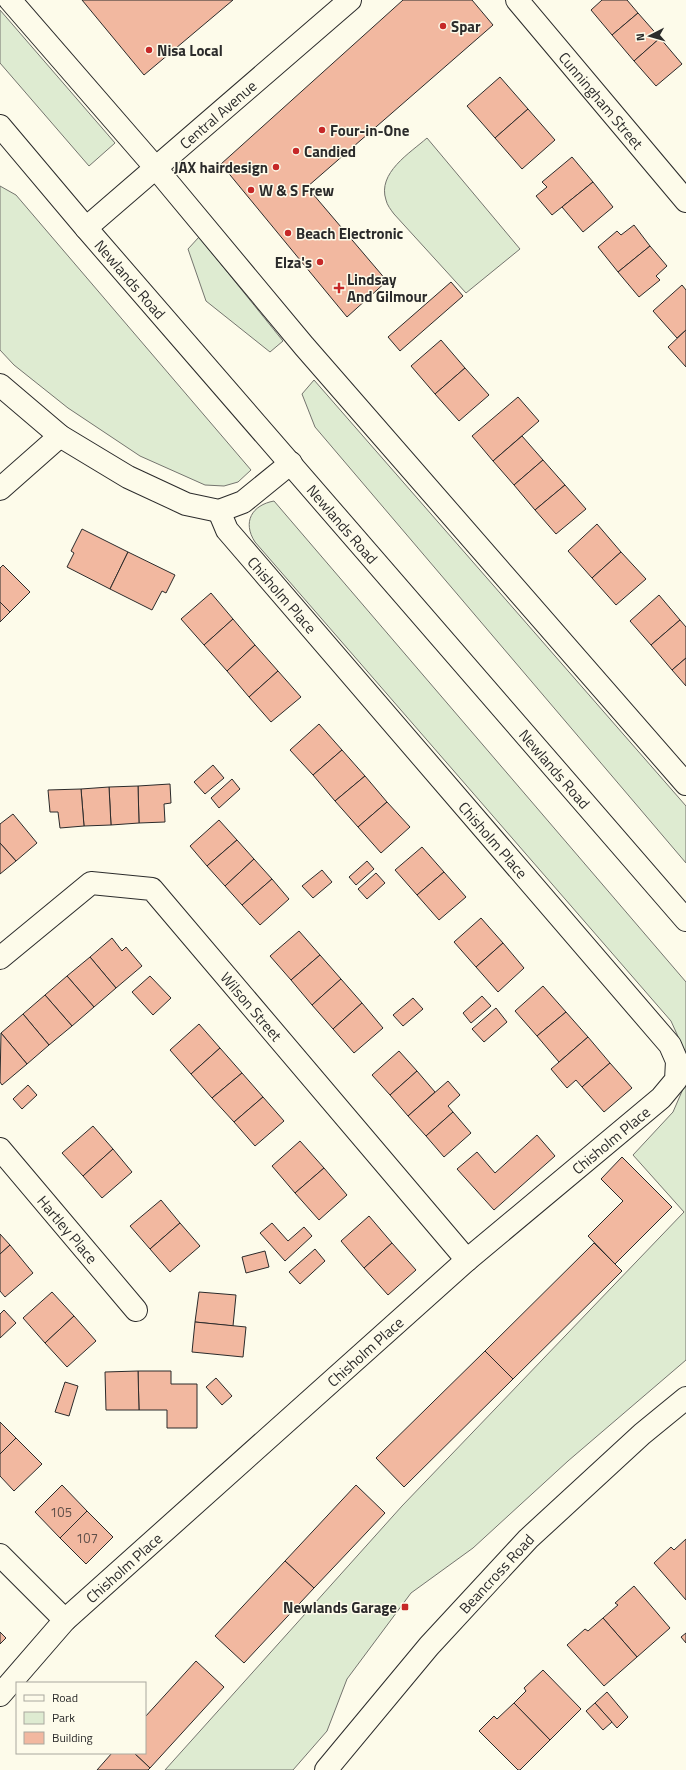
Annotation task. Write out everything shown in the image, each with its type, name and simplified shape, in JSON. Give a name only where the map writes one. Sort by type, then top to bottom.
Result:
[{"type":"street","points":[[10,0],[155,167],[304,346],[686,784]]},
{"type":"street","name":"Central Avenue","points":[[86,228],[350,0]]},
{"type":"street","name":"Cunningham Street","points":[[517,0],[686,201]]},
{"type":"street","name":"Newlands Road","points":[[0,126],[86,228],[686,920]]},
{"type":"street","points":[[0,385],[60,436],[128,477],[186,504],[219,511],[243,502],[291,463]]},
{"type":"street","points":[[0,489],[60,436]]},
{"type":"street","name":"Chisholm Place","points":[[0,1694],[65,1620],[468,1260],[661,1098],[676,1080],[677,1061],[670,1044],[227,530],[219,511]]},
{"type":"street","name":"Wilson Street","points":[[0,958],[91,883],[152,889],[468,1260]]},
{"type":"street","name":"Hartley Place","points":[[0,1149],[136,1310]]},
{"type":"street","name":"Beancross Road","points":[[326,1770],[429,1646],[528,1539],[642,1434],[686,1398]]},
{"type":"street","points":[[0,1555],[65,1620]]},
{"type":"green space","points":[[0,10],[115,143],[89,166],[0,63]]},
{"type":"green space","points":[[427,138],[520,249],[466,293],[394,214],[388,206],[386,200],[384,190],[386,181],[391,172],[404,157]]},
{"type":"green space","points":[[0,186],[16,195],[251,470],[238,482],[224,486],[205,485],[140,456],[68,408],[14,365],[0,350]]},
{"type":"green space","points":[[199,237],[283,341],[270,352],[206,301],[188,249]]},
{"type":"green space","points":[[314,380],[686,806],[686,863],[315,427],[302,394]]},
{"type":"green space","points":[[274,501],[686,982],[686,1059],[685,1052],[671,1021],[255,542],[249,528],[251,516],[260,506]]},
{"type":"green space","points":[[686,1082],[686,1360],[568,1461],[473,1548],[411,1593],[347,1679],[327,1731],[293,1770],[165,1770],[402,1506],[684,1212],[633,1155],[673,1112]]},
{"type":"building","points":[[82,0],[233,0],[144,75]]},
{"type":"building","points":[[403,0],[472,0],[493,25],[307,187],[387,281],[347,317],[221,164]]},
{"type":"building","points":[[602,0],[627,0],[638,13],[612,35],[591,10]]},
{"type":"building","points":[[638,13],[660,38],[634,61],[612,35]]},
{"type":"building","points":[[660,38],[682,64],[656,86],[634,61]]},
{"type":"building","points":[[500,77],[528,109],[495,138],[467,106]]},
{"type":"building","points":[[528,109],[555,140],[522,169],[495,138]]},
{"type":"building","points":[[572,157],[593,182],[552,215],[536,196],[547,187],[542,182]]},
{"type":"building","points":[[593,182],[613,207],[583,232],[562,207]]},
{"type":"building","points":[[634,225],[650,246],[618,272],[598,247],[617,231],[621,235]]},
{"type":"building","points":[[650,246],[667,266],[656,276],[660,280],[639,297],[618,272]]},
{"type":"building","points":[[451,282],[463,296],[400,351],[388,337]]},
{"type":"building","points":[[682,285],[686,290],[686,330],[677,338],[653,311]]},
{"type":"building","points":[[686,330],[686,367],[668,347]]},
{"type":"building","points":[[441,340],[465,368],[435,394],[411,366]]},
{"type":"building","points":[[465,368],[489,395],[459,421],[435,394]]},
{"type":"building","points":[[518,397],[539,421],[493,461],[472,436]]},
{"type":"building","points":[[522,436],[543,460],[514,485],[493,461]]},
{"type":"building","points":[[543,460],[565,485],[535,510],[514,485]]},
{"type":"building","points":[[565,485],[586,509],[556,534],[535,510]]},
{"type":"building","points":[[597,524],[621,552],[592,578],[568,551]]},
{"type":"building","points":[[82,529],[128,552],[110,589],[67,567],[74,553],[71,551]]},
{"type":"building","points":[[128,552],[175,575],[166,593],[162,591],[152,610],[110,589]]},
{"type":"building","points":[[621,552],[646,579],[616,605],[592,578]]},
{"type":"building","points":[[3,565],[30,592],[10,612],[0,602],[0,568]]},
{"type":"building","points":[[211,593],[233,619],[204,645],[181,619]]},
{"type":"building","points":[[659,595],[680,620],[651,645],[630,621]]},
{"type":"building","points":[[0,602],[10,612],[0,622]]},
{"type":"building","points":[[233,619],[255,645],[227,671],[204,645]]},
{"type":"building","points":[[680,620],[686,627],[686,658],[672,670],[651,645]]},
{"type":"building","points":[[255,645],[278,671],[249,697],[227,671]]},
{"type":"building","points":[[686,658],[686,686],[672,670]]},
{"type":"building","points":[[278,671],[301,697],[271,722],[249,697]]},
{"type":"building","points":[[319,724],[342,750],[313,775],[290,750]]},
{"type":"building","points":[[342,750],[365,776],[335,801],[313,775]]},
{"type":"building","points":[[213,765],[224,778],[205,794],[194,782]]},
{"type":"building","points":[[365,776],[387,802],[358,827],[335,801]]},
{"type":"building","points":[[232,779],[240,789],[219,808],[211,798]]},
{"type":"building","points":[[170,784],[171,803],[164,804],[165,822],[139,823],[138,786]]},
{"type":"building","points":[[138,786],[139,823],[111,825],[109,787]]},
{"type":"building","points":[[109,787],[111,825],[84,826],[81,789]]},
{"type":"building","points":[[81,789],[84,826],[60,828],[58,812],[50,812],[48,790]]},
{"type":"building","points":[[387,802],[410,827],[381,853],[358,827]]},
{"type":"building","points":[[13,814],[37,843],[16,861],[0,843],[0,824]]},
{"type":"building","points":[[219,820],[237,840],[207,866],[190,846]]},
{"type":"building","points":[[237,840],[254,859],[225,886],[207,866]]},
{"type":"building","points":[[0,843],[16,861],[0,874]]},
{"type":"building","points":[[422,847],[444,872],[417,895],[395,870]]},
{"type":"building","points":[[254,859],[272,879],[242,905],[225,886]]},
{"type":"building","points":[[367,861],[374,869],[356,885],[349,877]]},
{"type":"building","points":[[322,870],[332,882],[313,898],[302,886]]},
{"type":"building","points":[[444,872],[466,897],[439,920],[417,895]]},
{"type":"building","points":[[376,873],[385,883],[367,899],[358,889]]},
{"type":"building","points":[[272,879],[289,899],[260,925],[242,905]]},
{"type":"building","points":[[481,918],[503,943],[476,967],[454,942]]},
{"type":"building","points":[[299,931],[320,955],[291,980],[270,956]]},
{"type":"building","points":[[112,938],[122,951],[126,947],[142,966],[116,988],[90,957]]},
{"type":"building","points":[[503,943],[524,968],[498,992],[476,967]]},
{"type":"building","points":[[320,955],[341,979],[312,1005],[291,980]]},
{"type":"building","points":[[90,957],[116,988],[94,1007],[67,976]]},
{"type":"building","points":[[67,976],[94,1007],[72,1026],[45,995]]},
{"type":"building","points":[[150,976],[171,998],[153,1015],[132,992]]},
{"type":"building","points":[[341,979],[362,1003],[333,1029],[312,1005]]},
{"type":"building","points":[[543,986],[566,1012],[537,1036],[515,1011]]},
{"type":"building","points":[[45,995],[72,1026],[49,1045],[23,1014]]},
{"type":"building","points":[[482,996],[491,1006],[471,1023],[463,1013]]},
{"type":"building","points":[[413,998],[423,1009],[403,1026],[393,1015]]},
{"type":"building","points":[[362,1003],[383,1028],[354,1053],[333,1029]]},
{"type":"building","points":[[496,1008],[507,1022],[484,1042],[472,1029]]},
{"type":"building","points":[[566,1012],[588,1037],[559,1062],[537,1036]]},
{"type":"building","points":[[23,1014],[49,1045],[27,1064],[1,1033]]},
{"type":"building","points":[[199,1024],[220,1048],[191,1074],[170,1050]]},
{"type":"building","points":[[1,1033],[27,1064],[2,1085],[0,1082]]},
{"type":"building","points":[[588,1037],[610,1063],[582,1087],[576,1080],[567,1088],[551,1069]]},
{"type":"building","points":[[220,1048],[242,1073],[212,1098],[191,1074]]},
{"type":"building","points":[[399,1051],[417,1071],[390,1095],[372,1075]]},
{"type":"building","points":[[610,1063],[632,1088],[604,1112],[582,1087]]},
{"type":"building","points":[[417,1071],[435,1092],[408,1116],[390,1095]]},
{"type":"building","points":[[242,1073],[263,1097],[234,1122],[212,1098]]},
{"type":"building","points":[[448,1081],[460,1095],[448,1106],[453,1112],[426,1136],[408,1116]]},
{"type":"building","points":[[28,1085],[37,1095],[22,1109],[13,1099]]},
{"type":"building","points":[[263,1097],[284,1121],[255,1146],[234,1122]]},
{"type":"building","points":[[453,1112],[471,1133],[444,1157],[426,1136]]},
{"type":"building","points":[[93,1126],[113,1149],[83,1176],[62,1153]]},
{"type":"building","points":[[537,1135],[555,1156],[494,1210],[457,1169],[477,1152],[495,1173]]},
{"type":"building","points":[[300,1141],[324,1168],[295,1193],[272,1166]]},
{"type":"building","points":[[113,1149],[132,1172],[102,1198],[83,1176]]},
{"type":"building","points":[[622,1157],[672,1207],[615,1264],[588,1236],[623,1201],[601,1179]]},
{"type":"building","points":[[324,1168],[347,1195],[319,1220],[295,1193]]},
{"type":"building","points":[[161,1200],[180,1223],[150,1249],[130,1226]]},
{"type":"building","points":[[369,1216],[392,1243],[364,1268],[341,1241]]},
{"type":"building","points":[[180,1223],[200,1246],[170,1272],[150,1249]]},
{"type":"building","points":[[272,1223],[288,1241],[304,1227],[312,1236],[285,1261],[260,1233]]},
{"type":"building","points":[[0,1234],[10,1245],[0,1254]]},
{"type":"building","points":[[392,1243],[416,1270],[388,1295],[364,1268]]},
{"type":"building","points":[[594,1243],[622,1271],[513,1379],[485,1351]]},
{"type":"building","points":[[10,1245],[33,1273],[5,1297],[0,1291],[0,1254]]},
{"type":"building","points":[[315,1249],[325,1261],[300,1284],[289,1272]]},
{"type":"building","points":[[265,1251],[269,1267],[246,1273],[242,1257]]},
{"type":"building","points":[[52,1292],[74,1316],[45,1343],[23,1318]]},
{"type":"building","points":[[199,1292],[236,1295],[233,1326],[195,1322]]},
{"type":"building","points":[[4,1310],[16,1323],[0,1338],[0,1314]]},
{"type":"building","points":[[74,1316],[96,1341],[67,1367],[45,1343]]},
{"type":"building","points":[[195,1322],[246,1327],[243,1357],[192,1352]]},
{"type":"building","points":[[485,1351],[513,1379],[404,1487],[376,1458]]},
{"type":"building","points":[[138,1371],[171,1371],[171,1384],[197,1384],[197,1428],[167,1428],[167,1410],[139,1410]]},
{"type":"building","points":[[138,1371],[139,1410],[106,1410],[105,1372]]},
{"type":"building","points":[[216,1378],[232,1396],[222,1405],[206,1387]]},
{"type":"building","points":[[65,1382],[78,1386],[69,1416],[55,1412]]},
{"type":"building","points":[[0,1422],[16,1438],[0,1454]]},
{"type":"building","points":[[16,1438],[42,1464],[14,1491],[0,1476],[0,1454]]},
{"type":"building","points":[[62,1485],[87,1511],[60,1538],[35,1512]]},
{"type":"building","points":[[356,1485],[385,1513],[314,1588],[285,1561]]},
{"type":"building","points":[[87,1511],[113,1537],[86,1564],[60,1538]]},
{"type":"building","points":[[686,1539],[686,1600],[654,1563],[671,1547],[674,1550]]},
{"type":"building","points":[[285,1561],[314,1588],[244,1663],[215,1636]]},
{"type":"building","points":[[634,1586],[670,1628],[637,1657],[603,1618],[618,1605],[615,1603]]},
{"type":"building","points":[[603,1618],[637,1657],[604,1686],[567,1645],[585,1629],[588,1631]]},
{"type":"building","points":[[0,1632],[6,1638],[0,1644]]},
{"type":"building","points":[[686,1633],[686,1643],[681,1637]]},
{"type":"building","points":[[196,1661],[224,1687],[150,1768],[135,1754],[146,1754],[146,1716]]},
{"type":"building","points":[[543,1670],[581,1709],[550,1740],[514,1703],[526,1691],[524,1688]]},
{"type":"building","points":[[607,1692],[628,1717],[617,1728],[595,1703]]},
{"type":"building","points":[[514,1703],[550,1740],[520,1770],[518,1770],[479,1731],[494,1716],[497,1719]]},
{"type":"building","points":[[595,1703],[612,1722],[603,1730],[586,1711]]},
{"type":"building","points":[[111,1754],[135,1754],[150,1768],[148,1770],[97,1770]]},
{"type":"place","name":"Spar","points":[[443,26]]},
{"type":"place","name":"Nisa Local","points":[[149,50]]},
{"type":"place","name":"Four-in-One","points":[[322,130]]},
{"type":"place","name":"Candied","points":[[296,151]]},
{"type":"place","name":"JAX hairdesign","points":[[276,167]]},
{"type":"place","name":"W & S Frew","points":[[251,190]]},
{"type":"place","name":"Beach Electronic","points":[[288,233]]},
{"type":"place","name":"Elza's","points":[[320,262]]},
{"type":"place","name":"Lindsay And Gilmour","points":[[339,288]]},
{"type":"place","name":"Newlands Garage","points":[[405,1607]]}]
